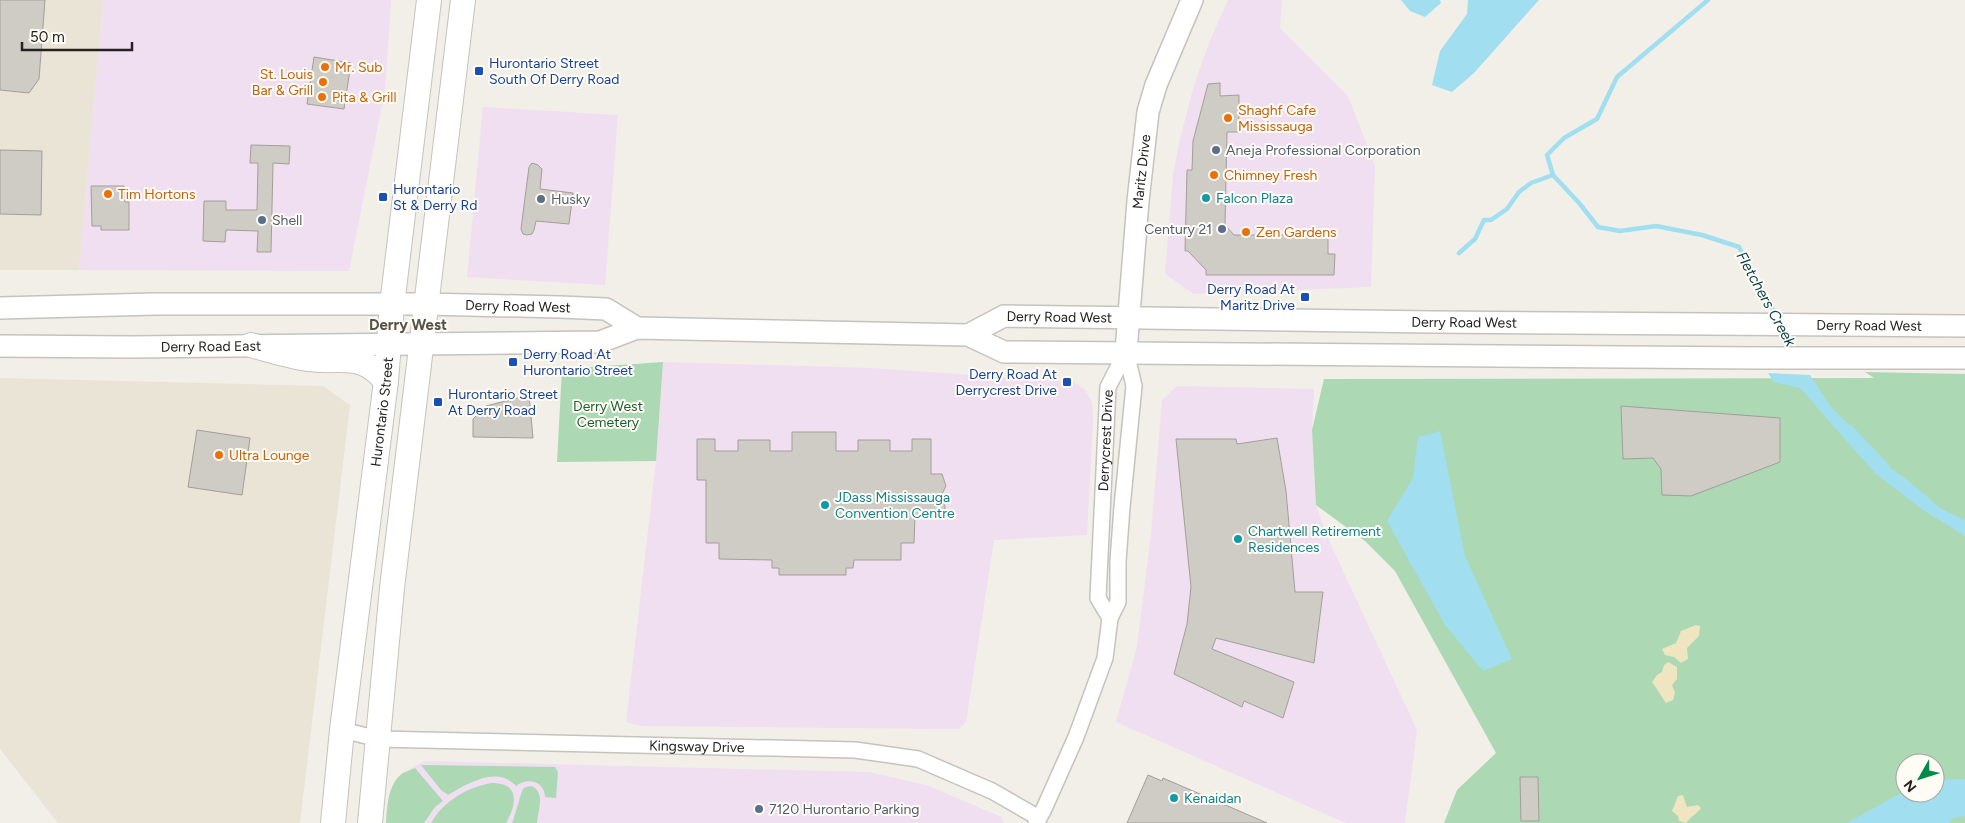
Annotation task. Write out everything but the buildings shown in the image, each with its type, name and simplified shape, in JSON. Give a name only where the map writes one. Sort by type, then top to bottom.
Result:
[{"type":"main road","name":"Hurontario Street","points":[[333,823],[342,730],[386,381],[392,305],[429,0]]},
{"type":"main road","points":[[370,823],[392,588],[463,0]]},
{"type":"main road","name":"Maritz Drive","points":[[1126,352],[1139,192],[1148,112],[1156,85],[1192,0]]},
{"type":"main road","points":[[0,308],[154,304],[392,305]]},
{"type":"main road","name":"Derry Road West","points":[[392,305],[426,304],[606,309],[637,328]]},
{"type":"main road","name":"Derry Road West","points":[[968,335],[1004,316],[1805,326],[1965,326]]},
{"type":"main road","points":[[1597,356],[1600,323]]},
{"type":"main road","name":"Derry Road West","points":[[422,342],[600,342],[637,328],[968,335],[1004,352],[1965,358]]},
{"type":"main road","name":"Derry Road East","points":[[0,346],[422,342]]},
{"type":"main road","points":[[251,345],[308,359],[356,360],[377,370],[386,381]]},
{"type":"street","name":"Derrycrest Drive","points":[[1110,618],[1098,598],[1108,387],[1126,352]]},
{"type":"street","name":"Derrycrest Drive","points":[[1037,821],[1076,737],[1105,658],[1110,618],[1118,602],[1118,561],[1122,507],[1134,386],[1126,352]]},
{"type":"street","name":"Kingsway Drive","points":[[342,730],[379,739],[855,750],[918,759],[992,791],[1037,821]]},
{"type":"shaded area","points":[[0,0],[103,0],[79,270],[0,270]]},
{"type":"shaded area","points":[[103,0],[391,0],[385,90],[349,271],[79,270]]},
{"type":"shaded area","points":[[1228,0],[1282,0],[1280,28],[1348,96],[1375,166],[1371,287],[1194,294],[1165,274],[1173,175],[1179,143],[1194,85],[1209,43]]},
{"type":"shaded area","points":[[483,107],[618,115],[605,285],[467,277]]},
{"type":"shaded area","points":[[663,362],[871,368],[1074,382],[1085,390],[1092,402],[1093,420],[1087,535],[994,540],[966,722],[959,729],[641,726],[626,722],[656,461]]},
{"type":"shaded area","points":[[0,378],[323,386],[350,405],[300,823],[58,823],[0,749]]},
{"type":"shaded area","points":[[1177,386],[1314,389],[1312,430],[1316,505],[1330,543],[1417,730],[1405,823],[1346,823],[1116,722],[1137,647],[1151,534],[1162,400]]},
{"type":"shaded area","points":[[424,761],[869,772],[926,785],[1002,817],[1003,823],[386,823],[389,795],[394,785],[403,773]]},
{"type":"green space","name":"Derry West Cemetery","points":[[663,362],[656,461],[557,462],[562,369]]},
{"type":"green space","points":[[1865,372],[1965,374],[1965,823],[1444,823],[1457,790],[1496,753],[1395,571],[1365,541],[1316,505],[1312,430],[1324,379],[1874,378]]},
{"type":"green space","points":[[421,765],[555,767],[558,772],[556,798],[545,797],[542,787],[535,782],[520,783],[516,786],[500,777],[491,777],[473,782],[448,795],[441,790]]},
{"type":"green space","points":[[415,768],[443,801],[435,807],[424,823],[386,823],[389,796],[394,783],[403,773]]},
{"type":"green space","points":[[492,783],[508,787],[514,796],[510,816],[506,823],[431,823],[442,808],[457,796],[474,788]]},
{"type":"green space","points":[[531,786],[536,789],[540,797],[537,823],[512,823],[523,789]]},
{"type":"sand","points":[[1696,625],[1700,626],[1699,636],[1687,648],[1688,659],[1681,663],[1674,657],[1665,655],[1662,649],[1676,643],[1681,631]]},
{"type":"sand","points":[[1668,662],[1677,667],[1677,679],[1672,685],[1675,693],[1673,700],[1666,703],[1652,682],[1662,672],[1664,665]]},
{"type":"sand","points":[[1683,795],[1687,807],[1698,805],[1701,808],[1686,823],[1679,821],[1678,816],[1672,811],[1678,796]]},
{"type":"water","points":[[1401,0],[1440,0],[1441,3],[1425,17],[1410,11]]},
{"type":"water","points":[[1468,0],[1539,0],[1474,73],[1452,92],[1432,85],[1440,51],[1467,14]]},
{"type":"water","points":[[1768,373],[1810,375],[1830,406],[1855,431],[1876,457],[1940,508],[1965,520],[1965,536],[1923,510],[1876,474],[1800,388],[1774,382]]},
{"type":"water","points":[[1440,431],[1465,556],[1512,659],[1483,671],[1445,625],[1387,521],[1413,478],[1418,437]]},
{"type":"water","points":[[1965,779],[1965,816],[1953,818],[1949,823],[1847,823],[1895,797],[1895,803],[1945,803],[1945,780]]},
{"type":"waterway","name":"Fletchers Creek","points":[[1708,0],[1617,77],[1597,119],[1564,138],[1547,155],[1553,175],[1598,227],[1620,231],[1656,226],[1702,235],[1739,247],[1778,319]]},
{"type":"waterway","points":[[1459,253],[1475,239],[1484,220],[1491,220],[1507,209],[1519,192],[1531,183],[1553,175]]},
{"type":"waterway","name":"Fletchers Creek","points":[[1785,332],[1796,351]]},
{"type":"waterway","name":"Fletchers Creek","points":[[1850,427],[1888,467]]},
{"type":"place","name":"Mr. Sub","points":[[325,67]]},
{"type":"place","name":"Hurontario Street South Of Derry Road","points":[[479,71]]},
{"type":"place","name":"St. Louis Bar & Grill","points":[[323,82]]},
{"type":"place","name":"Pita & Grill","points":[[322,97]]},
{"type":"place","name":"Shaghf Cafe Mississauga","points":[[1228,118]]},
{"type":"place","name":"Aneja Professional Corporation","points":[[1216,150]]},
{"type":"place","name":"Chimney Fresh","points":[[1214,175]]},
{"type":"place","name":"Tim Hortons","points":[[108,194]]},
{"type":"place","name":"Hurontario St & Derry Rd","points":[[383,197]]},
{"type":"place","name":"Falcon Plaza","points":[[1206,198]]},
{"type":"place","name":"Husky","points":[[541,199]]},
{"type":"place","name":"Shell","points":[[262,220]]},
{"type":"place","name":"Century 21","points":[[1222,229]]},
{"type":"place","name":"Zen Gardens","points":[[1246,232]]},
{"type":"place","name":"Derry Road At Maritz Drive","points":[[1305,297]]},
{"type":"place","name":"Derry Road At Hurontario Street","points":[[513,362]]},
{"type":"place","name":"Derry Road At Derrycrest Drive","points":[[1067,382]]},
{"type":"place","name":"Hurontario Street At Derry Road","points":[[438,402]]},
{"type":"place","name":"Ultra Lounge","points":[[219,455]]},
{"type":"place","name":"JDass Mississauga Convention Centre","points":[[825,505]]},
{"type":"place","name":"Chartwell Retirement Residences","points":[[1238,539]]},
{"type":"place","name":"Kenaidan","points":[[1174,798]]},
{"type":"place","name":"7120 Hurontario Parking","points":[[759,809]]},
{"type":"district","name":"Derry West","points":[[408,325]]}]
